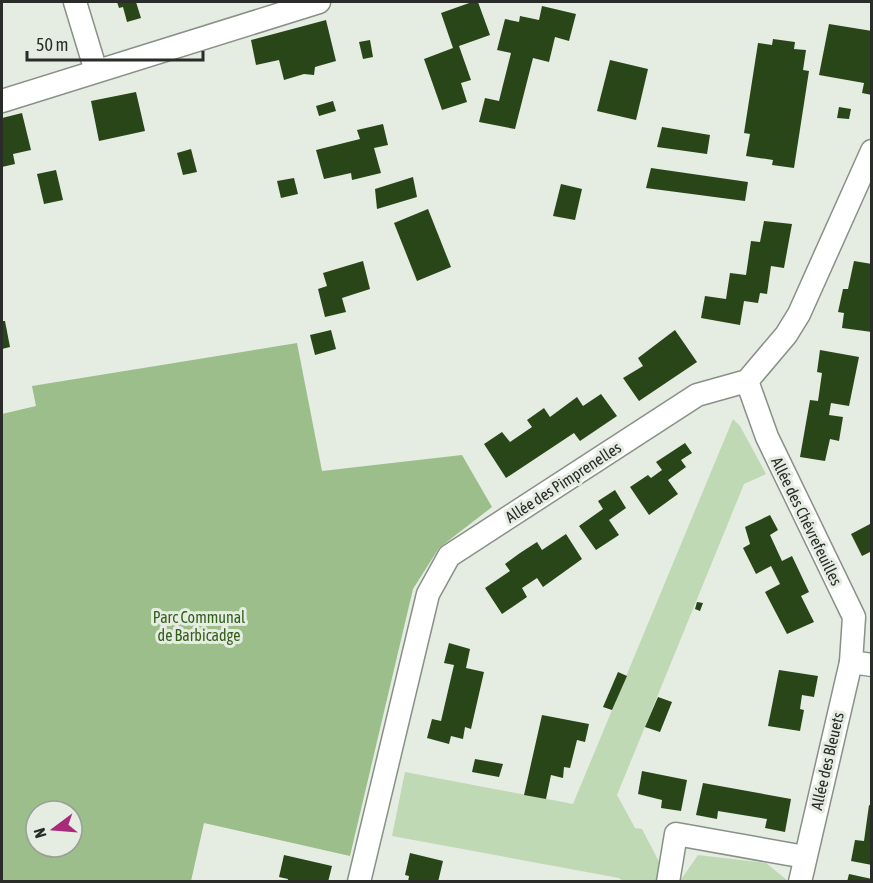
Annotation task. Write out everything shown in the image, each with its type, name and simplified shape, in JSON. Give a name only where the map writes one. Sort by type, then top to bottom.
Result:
[{"type":"street","points":[[75,2],[96,71]]},
{"type":"street","points":[[2,101],[319,2]]},
{"type":"street","points":[[747,381],[786,335],[799,314],[872,151]]},
{"type":"street","name":"Allée des Chévrefeuilles","points":[[747,381],[767,436],[854,616],[861,663]]},
{"type":"street","name":"Allée des Pimprenelles","points":[[359,882],[428,594],[449,556],[697,395],[747,381]]},
{"type":"street","name":"Allée des Bleuets","points":[[800,882],[805,857],[861,663]]},
{"type":"street","points":[[668,882],[676,834],[805,857]]},
{"type":"green space","name":"Parc Communal de Barbicadge","points":[[297,343],[322,471],[462,455],[492,507],[439,548],[413,589],[350,856],[204,823],[191,881],[2,881],[2,414],[36,406],[32,386]]},
{"type":"green space","points":[[733,419],[740,426],[766,474],[744,484],[617,795],[635,828],[642,829],[666,875],[664,881],[623,881],[619,878],[392,836],[405,772],[573,804]]},
{"type":"green space","points":[[698,855],[766,863],[788,881],[680,881]]},
{"type":"building","points":[[117,2],[136,2],[141,18],[127,22],[123,7],[119,8]]},
{"type":"building","points":[[478,2],[490,35],[459,46],[471,80],[461,83],[467,102],[442,110],[424,59],[453,48],[441,13]]},
{"type":"building","points":[[542,6],[576,14],[569,41],[555,37],[549,62],[533,58],[515,129],[479,122],[485,98],[499,101],[511,53],[497,50],[505,19],[519,22],[520,16],[539,20]]},
{"type":"building","points":[[326,20],[336,61],[315,67],[314,75],[304,74],[284,80],[279,60],[256,65],[251,40]]},
{"type":"building","points":[[829,24],[872,31],[872,95],[862,93],[864,83],[819,75]]},
{"type":"building","points":[[773,39],[795,42],[794,49],[806,50],[803,70],[809,71],[794,168],[772,165],[773,160],[746,156],[750,134],[744,133],[758,43],[772,45]]},
{"type":"building","points":[[370,40],[373,57],[363,59],[359,42]]},
{"type":"building","points":[[610,60],[648,69],[636,120],[597,111]]},
{"type":"building","points":[[136,92],[145,131],[99,141],[91,101]]},
{"type":"building","points":[[333,101],[336,111],[319,116],[316,106]]},
{"type":"building","points":[[839,107],[851,109],[849,119],[837,118]]},
{"type":"building","points":[[22,113],[31,150],[13,154],[15,164],[2,167],[2,118]]},
{"type":"building","points":[[383,124],[388,145],[374,148],[381,173],[352,180],[351,173],[324,179],[316,150],[360,139],[357,130]]},
{"type":"building","points":[[662,127],[710,135],[707,154],[657,147]]},
{"type":"building","points":[[191,149],[197,172],[183,175],[177,153]]},
{"type":"building","points":[[651,168],[748,182],[745,201],[646,188]]},
{"type":"building","points":[[56,170],[63,200],[44,204],[37,174]]},
{"type":"building","points":[[413,177],[417,197],[377,209],[375,189]]},
{"type":"building","points":[[294,178],[298,194],[281,198],[277,181]]},
{"type":"building","points":[[561,184],[582,189],[575,220],[553,216]]},
{"type":"building","points":[[428,209],[451,267],[417,281],[394,223]]},
{"type":"building","points":[[764,221],[792,224],[784,268],[771,266],[767,294],[760,293],[758,303],[744,301],[740,325],[701,318],[705,296],[726,299],[730,273],[746,275],[751,241],[760,242]]},
{"type":"building","points":[[363,261],[370,289],[342,298],[346,312],[325,317],[318,289],[327,286],[323,273]]},
{"type":"building","points":[[854,261],[872,264],[872,332],[842,328],[844,313],[838,312],[843,289],[848,289]]},
{"type":"building","points":[[2,321],[5,321],[10,347],[2,349]]},
{"type":"building","points":[[331,330],[336,349],[315,355],[310,335]]},
{"type":"building","points":[[675,330],[697,362],[639,401],[623,378],[643,366],[638,358]]},
{"type":"building","points":[[820,350],[859,357],[849,406],[831,403],[829,415],[843,417],[839,441],[830,439],[825,461],[800,457],[810,400],[818,401],[822,373],[817,372]]},
{"type":"building","points":[[601,394],[617,416],[580,441],[574,433],[506,478],[484,444],[502,432],[510,442],[532,427],[527,420],[544,408],[550,417],[577,397],[583,406]]},
{"type":"building","points":[[685,443],[692,453],[681,460],[686,467],[668,480],[678,494],[649,515],[630,487],[648,475],[651,478],[662,470],[656,462]]},
{"type":"building","points":[[615,490],[626,508],[609,520],[619,535],[596,550],[579,526],[603,509],[598,501]]},
{"type":"building","points":[[770,515],[778,530],[770,535],[782,561],[792,556],[809,592],[801,596],[814,622],[787,634],[765,592],[780,584],[771,566],[756,574],[743,548],[750,544],[745,527]]},
{"type":"building","points":[[872,523],[872,551],[862,556],[851,534]]},
{"type":"building","points":[[566,534],[582,559],[543,587],[537,578],[522,588],[527,597],[502,614],[485,588],[510,571],[505,564],[520,553],[537,542],[542,550]]},
{"type":"building","points":[[697,602],[703,603],[700,611],[695,609]]},
{"type":"building","points":[[449,643],[470,649],[466,668],[484,672],[471,729],[465,727],[463,739],[451,736],[449,744],[427,738],[432,719],[441,721],[454,665],[444,663]]},
{"type":"building","points":[[779,670],[818,676],[814,697],[802,695],[800,709],[804,710],[800,731],[768,726]]},
{"type":"building","points":[[618,672],[627,676],[612,710],[603,707]]},
{"type":"building","points":[[658,697],[672,702],[660,732],[645,727]]},
{"type":"building","points":[[542,715],[589,724],[585,742],[577,740],[570,768],[564,767],[563,778],[551,775],[546,799],[524,795]]},
{"type":"building","points":[[475,759],[503,764],[499,777],[472,772]]},
{"type":"building","points":[[642,771],[687,780],[681,811],[661,808],[662,800],[638,794]]},
{"type":"building","points":[[703,783],[791,799],[785,832],[765,828],[767,819],[718,811],[717,819],[696,815]]},
{"type":"building","points":[[869,805],[872,806],[872,865],[851,861],[855,840],[864,841]]},
{"type":"building","points":[[410,853],[443,861],[438,882],[408,882],[409,876],[405,875]]},
{"type":"building","points":[[284,855],[332,866],[328,882],[287,882],[288,879],[279,877]]},
{"type":"building","points":[[849,874],[872,879],[872,882],[847,882]]}]
